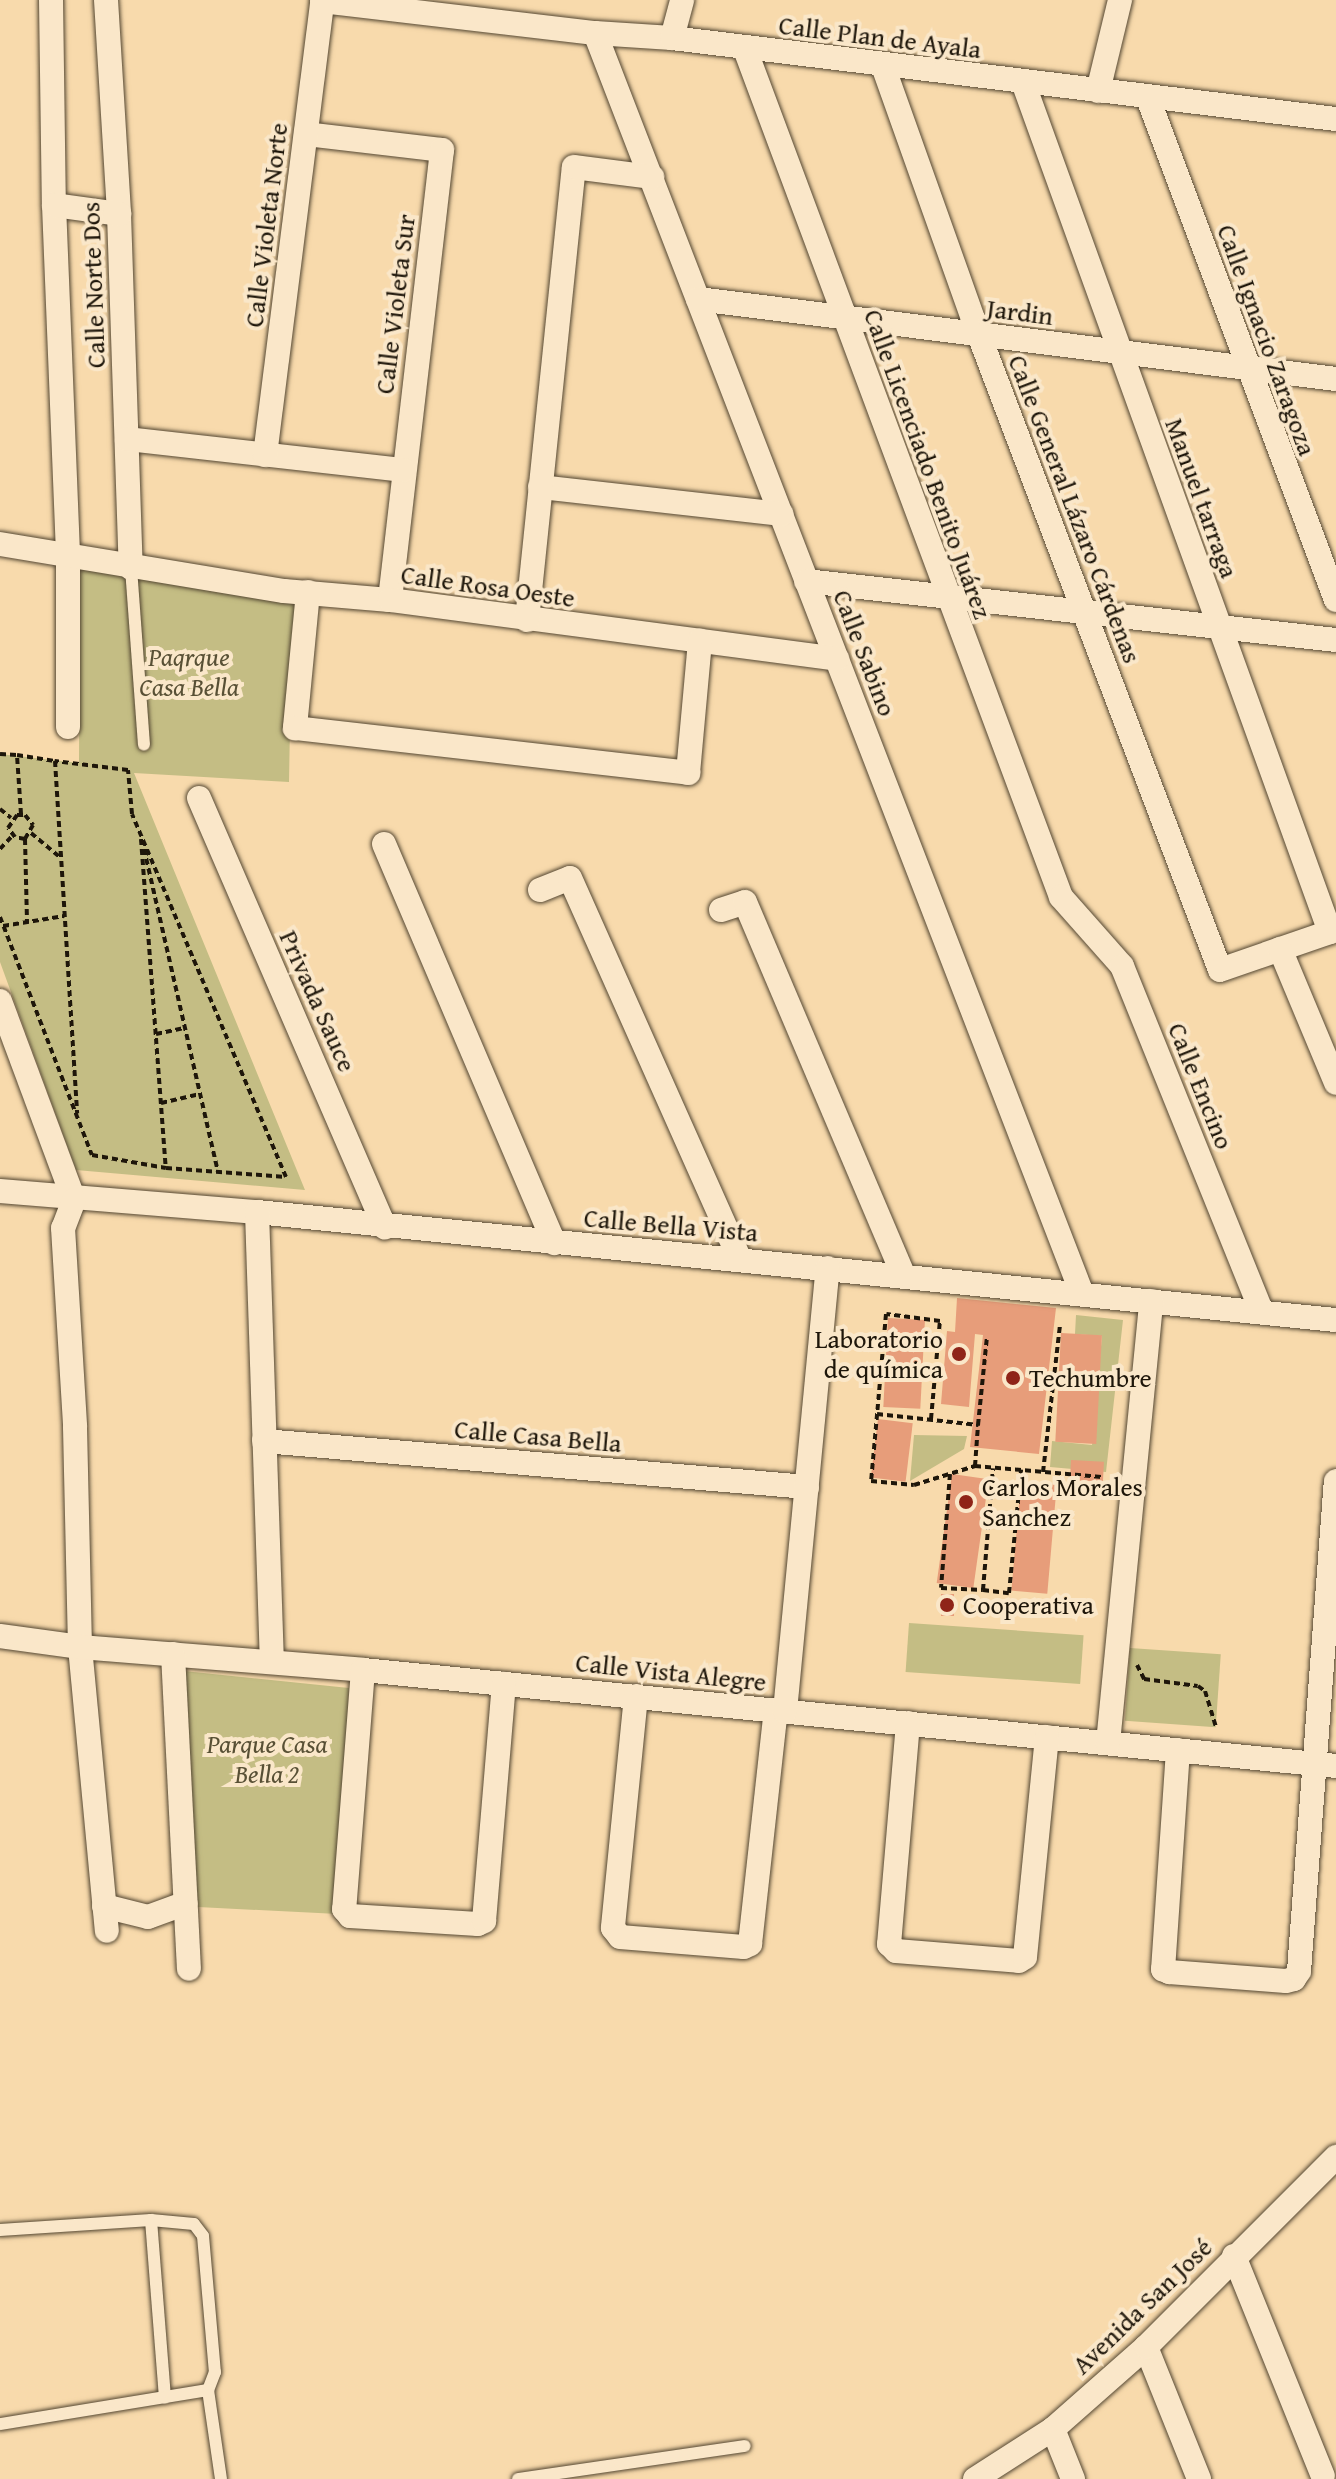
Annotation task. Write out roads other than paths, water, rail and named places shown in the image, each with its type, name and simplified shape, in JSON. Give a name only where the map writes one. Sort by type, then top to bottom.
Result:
[{"type":"street","name":"Calle Norte Dos","points":[[51,0],[54,205],[68,553],[68,727]]},
{"type":"street","name":"Calle Norte Dos","points":[[106,0],[119,214],[131,568]]},
{"type":"street","points":[[672,38],[682,0]]},
{"type":"street","points":[[1098,91],[1120,0]]},
{"type":"street","name":"Calle Plan de Ayala","points":[[322,1],[397,4],[595,33],[672,38],[1098,91],[1333,126]]},
{"type":"street","name":"Calle Violeta Norte","points":[[265,455],[322,1]]},
{"type":"street","name":"Calle Sabino","points":[[595,33],[1082,1294]]},
{"type":"street","name":"Calle Licenciado Benito Juárez","points":[[745,49],[1061,897]]},
{"type":"street","name":"Calle General Lázaro Cárdenas","points":[[883,66],[1082,611],[1220,970],[1280,949]]},
{"type":"street","name":"Manuel tarraga","points":[[1023,82],[1119,352],[1333,928]]},
{"type":"street","name":"Calle Ignacio Zaragoza","points":[[1148,98],[1336,600]]},
{"type":"street","name":"Calle Violeta Sur","points":[[306,134],[442,150],[390,600]]},
{"type":"street","points":[[527,620],[574,167],[652,177]]},
{"type":"street","points":[[54,205],[119,214]]},
{"type":"street","name":"Jardin","points":[[698,299],[1336,379]]},
{"type":"street","points":[[127,439],[403,470]]},
{"type":"street","points":[[540,487],[781,514]]},
{"type":"street","points":[[0,544],[68,553]]},
{"type":"street","name":"Calle Rosa Oeste","points":[[68,553],[131,568],[837,659]]},
{"type":"street","points":[[806,581],[1219,624],[1336,640]]},
{"type":"street","points":[[308,592],[295,728],[688,773],[700,641]]},
{"type":"street","name":"Privada Sauce","points":[[199,798],[385,1227]]},
{"type":"street","points":[[384,844],[554,1243]]},
{"type":"street","points":[[540,890],[570,878],[740,1259]]},
{"type":"street","name":"Calle Encino","points":[[1061,897],[1122,966],[1262,1312]]},
{"type":"street","points":[[721,910],[745,902],[904,1276]]},
{"type":"street","points":[[1333,928],[1280,949],[1336,1083]]},
{"type":"street","points":[[0,1001],[74,1200],[63,1228],[75,1427],[80,1647],[107,1931]]},
{"type":"street","name":"Calle Bella Vista","points":[[0,1191],[74,1200],[257,1212],[1336,1320]]},
{"type":"street","points":[[257,1212],[272,1661]]},
{"type":"street","points":[[636,1696],[615,1934],[620,1937],[744,1947],[750,1944],[780,1710],[807,1487],[828,1268]]},
{"type":"street","points":[[1108,1743],[1151,1301]]},
{"type":"street","name":"Calle Casa Bella","points":[[264,1441],[807,1487]]},
{"type":"street","points":[[1178,1750],[1163,1969],[1286,1981],[1294,1979],[1299,1971],[1324,1765],[1336,1481]]},
{"type":"street","name":"Calle Vista Alegre","points":[[0,1636],[80,1647],[272,1661],[1324,1765]]},
{"type":"street","points":[[173,1654],[189,1969]]},
{"type":"street","points":[[363,1670],[346,1913],[478,1924],[484,1921],[504,1684]]},
{"type":"street","points":[[908,1723],[891,1949],[1019,1961],[1025,1957],[1047,1737]]},
{"type":"street","points":[[104,1906],[133,1916],[148,1917],[186,1903]]},
{"type":"street","name":"Avenida San José","points":[[975,2479],[1053,2429],[1146,2347],[1234,2256],[1334,2166]]},
{"type":"street","points":[[1234,2256],[1323,2476]]},
{"type":"street","points":[[1146,2347],[1199,2479]]},
{"type":"street","points":[[1053,2429],[1073,2479]]},
{"type":"lane","points":[[131,568],[144,745]]},
{"type":"lane","points":[[151,2220],[165,2397]]},
{"type":"lane","points":[[0,2230],[151,2220],[182,2220],[194,2224],[203,2236],[215,2372],[208,2390],[221,2479]]},
{"type":"lane","points":[[0,2424],[208,2390]]},
{"type":"lane","points":[[518,2479],[745,2446]]},
{"type":"place","name":"Laboratorio de química","points":[[959,1354]]},
{"type":"place","name":"Techumbre","points":[[1013,1378]]},
{"type":"place","name":"Carlos Morales Sanchez","points":[[966,1502]]},
{"type":"place","name":"Cooperativa","points":[[947,1605]]},
{"type":"park label","name":"Paqrque Casa Bella","points":[[189,672]]},
{"type":"park label","name":"Parque Casa Bella 2","points":[[267,1759]]}]
